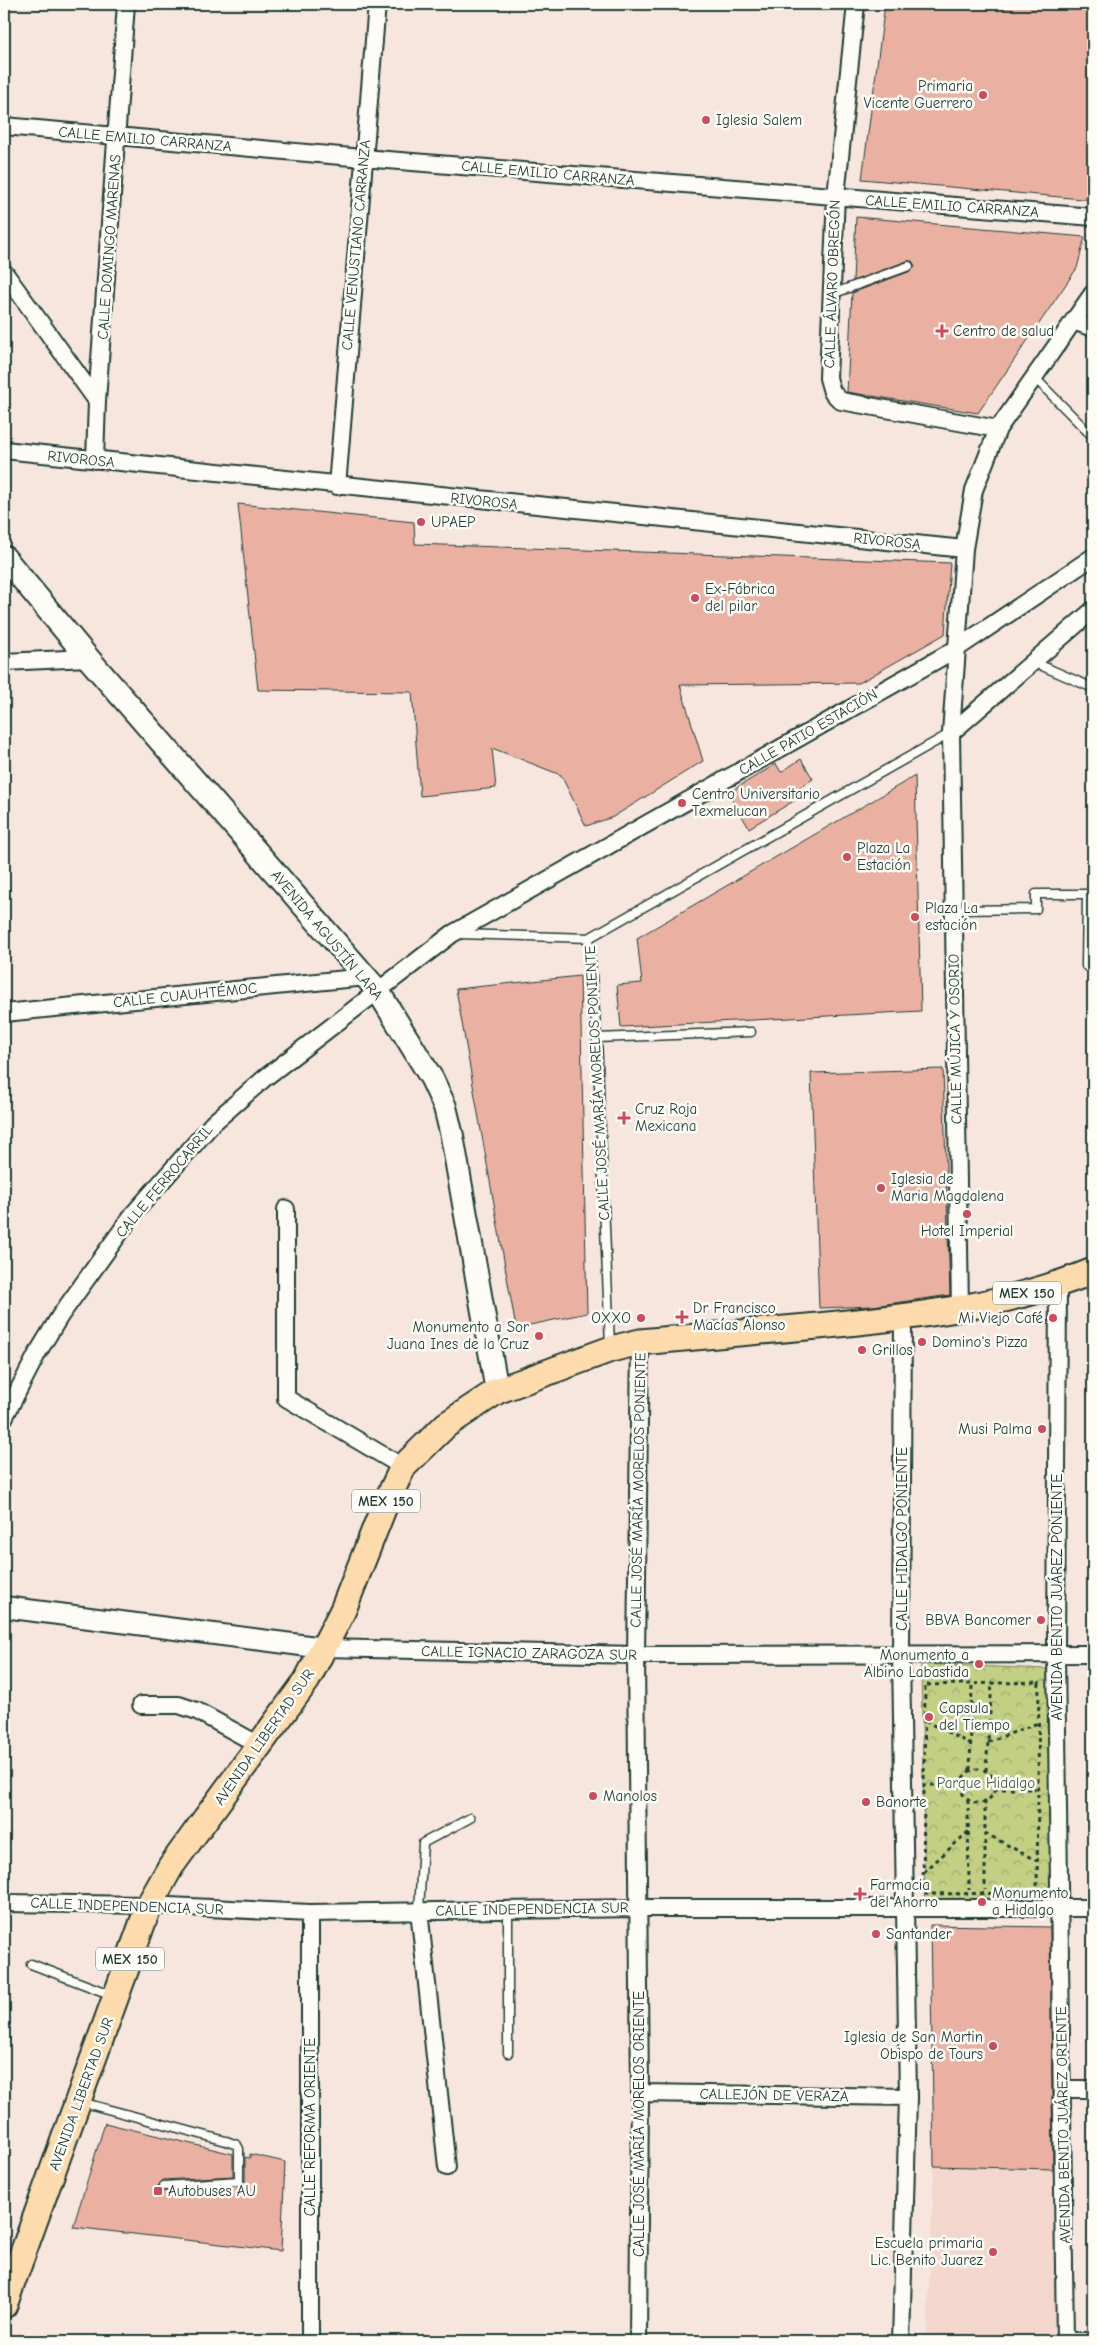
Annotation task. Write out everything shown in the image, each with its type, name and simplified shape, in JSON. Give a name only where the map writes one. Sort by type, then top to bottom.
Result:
[{"type":"main road","name":"AVENIDA AGUSTÍN LARA","points":[[4,557],[88,658],[372,984],[432,1079],[449,1122],[497,1391]]},
{"type":"main road","name":"MEX 150","points":[[960,1310],[1058,1286],[1093,1271]]},
{"type":"main road","name":"AVENIDA LIBERTAD SUR","points":[[4,2305],[149,1906],[171,1866],[307,1680],[343,1610],[382,1509],[403,1467],[446,1425],[497,1391],[610,1349],[640,1342],[903,1318],[960,1310]]},
{"type":"street","name":"CALLE DOMINGO MARENAS","points":[[95,460],[97,401],[126,4]]},
{"type":"street","name":"CALLE VENUSTIANO CARRANZA","points":[[336,486],[377,4]]},
{"type":"street","name":"CALLE ÁLVARO OBREGÓN","points":[[856,4],[836,196],[828,378],[832,392],[841,401],[998,429]]},
{"type":"street","name":"CALLE EMILIO CARRANZA","points":[[4,126],[363,158],[1093,217]]},
{"type":"street","points":[[4,272],[97,401]]},
{"type":"street","name":"CALLE MÚJICA Y OSORIO","points":[[960,1310],[952,910],[951,733],[964,549],[974,490],[998,429],[1093,293]]},
{"type":"street","points":[[1073,321],[1093,328]]},
{"type":"street","name":"RIVOROSA","points":[[4,450],[336,486],[964,549]]},
{"type":"street","points":[[956,649],[1093,557]]},
{"type":"street","points":[[951,733],[1093,610]]},
{"type":"street","name":"CALLE PATIO ESTACIÓN","points":[[372,984],[452,934],[956,649]]},
{"type":"street","points":[[4,662],[88,658]]},
{"type":"street","name":"CALLE CUAUHTÉMOC","points":[[4,1013],[372,984]]},
{"type":"street","name":"CALLE FERROCARRIL","points":[[4,1418],[38,1352],[60,1316],[140,1206],[213,1123],[372,984]]},
{"type":"street","points":[[286,1209],[286,1398],[403,1467]]},
{"type":"street","name":"AVENIDA BENITO JUÁREZ PONIENTE","points":[[1058,1286],[1056,1654],[1060,1908]]},
{"type":"street","name":"CALLE HIDALGO PONIENTE","points":[[901,2341],[908,2097],[907,1909],[901,1654],[903,1318]]},
{"type":"street","name":"CALLE JOSÉ MARÍA MORELOS PONIENTE","points":[[638,1908],[636,1655],[640,1342]]},
{"type":"street","name":"CALLE IGNACIO ZARAGOZA SUR","points":[[4,1607],[324,1648],[636,1655],[1093,1654]]},
{"type":"street","points":[[141,1705],[179,1705],[197,1711],[259,1745]]},
{"type":"street","name":"CALLE INDEPENDENCIA SUR","points":[[4,1903],[149,1906],[310,1913],[638,1908],[1093,1908]]},
{"type":"street","name":"CALLE JOSÉ MARÍA MORELOS ORIENTE","points":[[638,1908],[640,2093],[638,2341]]},
{"type":"street","name":"AVENIDA BENITO JUÁREZ ORIENTE","points":[[1060,1908],[1064,2089],[1064,2341]]},
{"type":"street","points":[[419,1910],[447,2167]]},
{"type":"street","name":"CALLE REFORMA ORIENTE","points":[[310,1913],[310,2341]]},
{"type":"street","points":[[1064,2089],[1093,2089]]},
{"type":"street","name":"CALLEJÓN DE VERAZA","points":[[640,2093],[908,2097]]},
{"type":"street","points":[[1064,2341],[1093,2341]]},
{"type":"lane","points":[[832,294],[909,266]]},
{"type":"lane","points":[[1034,377],[1093,437]]},
{"type":"lane","points":[[1033,662],[1093,688]]},
{"type":"lane","points":[[452,934],[589,938],[951,733]]},
{"type":"lane","points":[[952,910],[1036,909],[1036,894],[1087,894],[1086,966]]},
{"type":"lane","name":"CALLE JOSÉ MARÍA MORELOS PONIENTE","points":[[589,938],[597,1038],[610,1349]]},
{"type":"lane","points":[[597,1038],[751,1032]]},
{"type":"lane","points":[[419,1910],[423,1843],[470,1818]]},
{"type":"lane","points":[[508,1909],[508,2053]]},
{"type":"lane","points":[[31,1964],[116,1997]]},
{"type":"lane","points":[[78,2101],[237,2145],[239,2149],[239,2181],[164,2186]]},
{"type":"path","points":[[1039,1682],[1037,1893],[923,1894],[925,1685],[992,1683],[1039,1682]]},
{"type":"path","points":[[986,1771],[992,1683]]},
{"type":"path","points":[[970,1770],[972,1684]]},
{"type":"path","points":[[925,1721],[971,1744]]},
{"type":"path","points":[[988,1742],[1038,1723]]},
{"type":"path","points":[[981,1769],[986,1771],[993,1779],[994,1789],[985,1801],[979,1803],[968,1800],[964,1796],[961,1785],[965,1774],[970,1770],[981,1769]]},
{"type":"path","points":[[923,1785],[961,1785]]},
{"type":"path","points":[[994,1789],[1038,1789]]},
{"type":"path","points":[[968,1800],[970,1894]]},
{"type":"path","points":[[985,1801],[985,1893]]},
{"type":"path","points":[[923,1872],[969,1831]]},
{"type":"path","points":[[985,1832],[1037,1861]]},
{"type":"shaded area","name":"Escuela primaria Lic. Benito Juarez","points":[[934,2166],[1057,2169],[1056,2335],[927,2335]]},
{"type":"green space","name":"Parque Hidalgo","points":[[921,1664],[1047,1669],[1051,1896],[925,1903]]},
{"type":"building","name":"Primaria Vicente Guerrero","points":[[885,4],[1024,4],[1093,11],[1093,200],[862,179]]},
{"type":"building","name":"Centro de salud","points":[[856,217],[1085,237],[1077,268],[978,413],[847,392],[852,293],[911,271],[915,266],[912,261],[907,261],[853,281]]},
{"type":"building","points":[[238,504],[414,522],[415,544],[950,563],[945,634],[859,683],[680,685],[703,761],[613,817],[586,826],[561,775],[492,748],[496,788],[420,796],[412,692],[258,690]]},
{"type":"building","points":[[801,759],[813,779],[792,792],[797,799],[749,828],[728,793],[776,764],[781,772]]},
{"type":"building","name":"Plaza La Estación","points":[[915,776],[921,1011],[621,1027],[617,985],[642,983],[637,938]]},
{"type":"building","points":[[580,976],[587,1313],[516,1328],[456,989]]},
{"type":"building","name":"Iglesia de Maria Magdalena","points":[[943,1069],[950,1295],[873,1306],[819,1308],[811,1073]]},
{"type":"building","name":"Iglesia de San Martin Obispo de Tours","points":[[930,1925],[1050,1927],[1053,2169],[934,2166]]},
{"type":"building","name":"Autobuses AU","points":[[105,2123],[233,2154],[233,2176],[163,2180],[158,2186],[162,2191],[242,2186],[245,2181],[245,2157],[250,2158],[250,2154],[285,2162],[281,2251],[73,2227]]},
{"type":"place","name":"Primaria Vicente Guerrero","points":[[983,95]]},
{"type":"place","name":"Iglesia Salem","points":[[706,120]]},
{"type":"place","name":"Centro de salud","points":[[942,331]]},
{"type":"place","name":"UPAEP","points":[[421,522]]},
{"type":"place","name":"Ex-Fábrica del pilar","points":[[695,598]]},
{"type":"place","name":"Centro Universitario Texmelucan","points":[[682,803]]},
{"type":"place","name":"Plaza La Estación","points":[[847,857]]},
{"type":"place","name":"Plaza La estación","points":[[915,917]]},
{"type":"place","name":"Cruz Roja Mexicana","points":[[624,1118]]},
{"type":"place","name":"Iglesia de Maria Magdalena","points":[[881,1188]]},
{"type":"place","name":"Hotel Imperial","points":[[967,1214]]},
{"type":"place","name":"Dr Francisco Macías Alonso","points":[[682,1317]]},
{"type":"place","name":"OXXO","points":[[641,1318]]},
{"type":"place","name":"Mi Viejo Café","points":[[1053,1318]]},
{"type":"place","name":"Monumento a Sor Juana Ines de la Cruz","points":[[539,1336]]},
{"type":"place","name":"Domino's Pizza","points":[[922,1342]]},
{"type":"place","name":"Grillos","points":[[862,1350]]},
{"type":"place","name":"Musi Palma","points":[[1042,1429]]},
{"type":"place","name":"BBVA Bancomer","points":[[1041,1620]]},
{"type":"place","name":"Monumento a Albino Labastida","points":[[979,1664]]},
{"type":"place","name":"Capsula del Tiempo","points":[[929,1717]]},
{"type":"place","name":"Manolos","points":[[593,1796]]},
{"type":"place","name":"Banorte","points":[[866,1802]]},
{"type":"place","name":"Farmacia del Ahorro","points":[[860,1894]]},
{"type":"place","name":"Monumento a Hidalgo","points":[[982,1902]]},
{"type":"place","name":"Santander","points":[[876,1934]]},
{"type":"place","name":"Iglesia de San Martin Obispo de Tours","points":[[993,2046]]},
{"type":"place","name":"Autobuses AU","points":[[158,2191]]},
{"type":"place","name":"Escuela primaria Lic. Benito Juarez","points":[[993,2252]]}]
